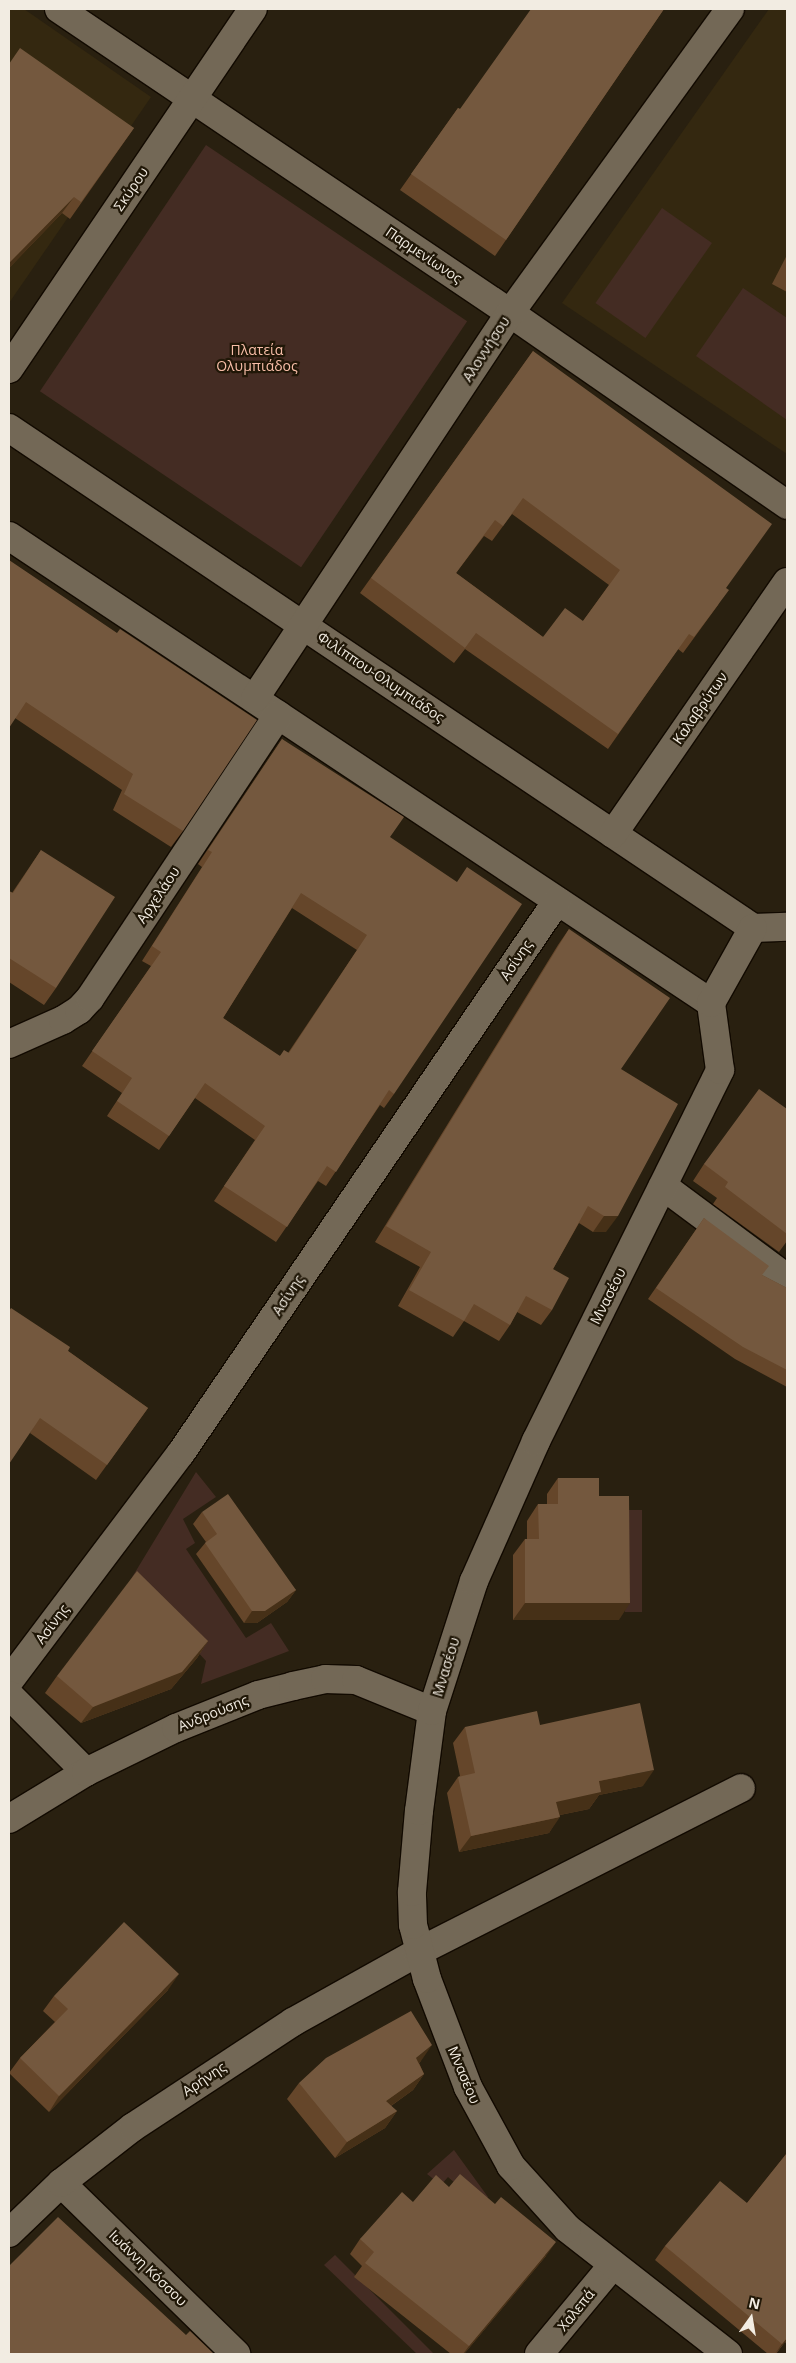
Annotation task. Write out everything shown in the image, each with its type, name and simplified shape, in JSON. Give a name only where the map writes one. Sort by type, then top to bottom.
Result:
[{"type":"street","name":"Παρμενίωνος","points":[[59,9],[510,313],[787,505]]},
{"type":"street","name":"Σκύρου","points":[[9,369],[253,9]]},
{"type":"street","name":"Αλοννήσου","points":[[254,698],[510,313],[730,9]]},
{"type":"street","name":"Φιλίππου-Ολυμπιάδος","points":[[9,428],[753,928]]},
{"type":"street","points":[[9,536],[711,1004],[753,928],[787,927]]},
{"type":"street","name":"Καλαβρύτων","points":[[613,834],[787,582]]},
{"type":"street","name":"Αρχελάου","points":[[9,1044],[63,1020],[79,1010],[90,998],[278,715]]},
{"type":"street","name":"Ασίνης","points":[[9,1681],[181,1453],[557,900]]},
{"type":"street","name":"Μνασέου","points":[[711,1004],[720,1070],[496,1527],[474,1582],[432,1711],[413,1870],[413,1925],[418,1952],[468,2087],[511,2166],[550,2213],[612,2265],[728,2354]]},
{"type":"street","points":[[664,1186],[787,1278]]},
{"type":"street","name":"Ανδρούσης","points":[[9,1819],[86,1772],[220,1709],[258,1695],[325,1679],[366,1682],[432,1711]]},
{"type":"street","points":[[9,1695],[86,1772]]},
{"type":"street","name":"Αρήνης","points":[[9,2233],[61,2183],[134,2127],[244,2052],[418,1952],[741,1788]]},
{"type":"street","name":"Ιωάννη Κόσσου","points":[[61,2183],[236,2354]]},
{"type":"street","name":"Χαλεπά","points":[[539,2354],[612,2265]]},
{"type":"shaded area","points":[[9,9],[24,9],[151,97],[9,303]]},
{"type":"shaded area","points":[[769,9],[787,9],[787,454],[562,303]]},
{"type":"green space","name":"Πλατεία Ολυμπιάδος","points":[[206,145],[467,321],[301,567],[40,391]]},
{"type":"green space","points":[[662,208],[712,243],[645,338],[595,303]]},
{"type":"green space","points":[[743,288],[787,318],[787,420],[696,356]]},
{"type":"green space","points":[[196,1472],[216,1497],[183,1519],[195,1543],[186,1549],[246,1638],[271,1623],[289,1651],[201,1684],[206,1661],[131,1579]]},
{"type":"green space","points":[[625,1510],[642,1510],[642,1612],[625,1612]]},
{"type":"green space","points":[[454,2150],[488,2197],[482,2207],[448,2177],[441,2185],[427,2174]]},
{"type":"green space","points":[[335,2255],[432,2354],[417,2354],[324,2265]]},
{"type":"building","points":[[531,9],[664,9],[506,240],[411,174]]},
{"type":"building","points":[[20,48],[134,128],[81,202],[74,197],[9,263],[9,64]]},
{"type":"building","points":[[533,351],[772,524],[726,588],[729,590],[694,637],[689,634],[618,734],[476,633],[465,648],[371,578]],"holes":[[[523,498],[620,570],[583,621],[565,608],[543,637],[456,573],[495,520],[503,526]]]},
{"type":"building","points":[[9,560],[117,633],[120,629],[257,720],[183,831],[124,794],[133,774],[26,702],[9,728]]},
{"type":"building","points":[[282,739],[404,817],[390,837],[457,882],[467,867],[522,904],[394,1094],[389,1090],[336,1172],[327,1166],[287,1227],[224,1186],[265,1126],[205,1083],[169,1136],[117,1101],[132,1078],[92,1051],[161,952],[152,946],[212,852],[208,850]],"holes":[[[301,893],[367,935],[289,1053],[284,1050],[280,1056],[223,1018]]]},
{"type":"building","points":[[41,850],[115,897],[56,988],[9,958],[9,891],[13,893]]},
{"type":"building","points":[[569,929],[670,998],[621,1069],[678,1104],[618,1216],[604,1216],[588,1206],[553,1269],[569,1278],[552,1310],[526,1296],[510,1325],[474,1304],[464,1321],[409,1290],[431,1252],[386,1226]]},
{"type":"building","points":[[759,1089],[787,1109],[787,1234],[725,1187],[728,1182],[704,1164]]},
{"type":"building","points":[[704,1218],[769,1266],[762,1275],[787,1288],[787,1370],[743,1347],[656,1288]]},
{"type":"building","points":[[11,1308],[70,1347],[68,1351],[148,1408],[107,1465],[40,1418],[9,1464],[9,1311]]},
{"type":"building","points":[[558,1478],[599,1478],[599,1496],[629,1496],[630,1603],[525,1603],[525,1539],[539,1539],[538,1504],[558,1504]]},
{"type":"building","points":[[228,1494],[296,1590],[265,1611],[252,1611],[205,1543],[217,1534],[202,1512]]},
{"type":"building","points":[[137,1571],[208,1641],[182,1672],[93,1707],[57,1676]]},
{"type":"building","points":[[640,1703],[654,1770],[599,1781],[601,1792],[556,1802],[560,1817],[471,1836],[458,1777],[475,1773],[465,1727],[537,1711],[540,1725]]},
{"type":"building","points":[[124,1922],[179,1974],[59,2096],[20,2058],[68,2009],[54,1996]]},
{"type":"building","points":[[411,2011],[432,2045],[416,2058],[424,2074],[386,2101],[397,2111],[347,2142],[299,2083],[326,2058]]},
{"type":"building","points":[[787,2153],[787,2338],[782,2344],[665,2246],[720,2181],[747,2203]]},
{"type":"building","points":[[460,2174],[495,2204],[501,2197],[556,2242],[469,2346],[365,2263],[374,2252],[360,2239],[402,2192],[413,2202],[436,2175],[449,2187]]},
{"type":"building","points":[[58,2217],[186,2335],[190,2331],[214,2354],[9,2354],[9,2266]]}]
